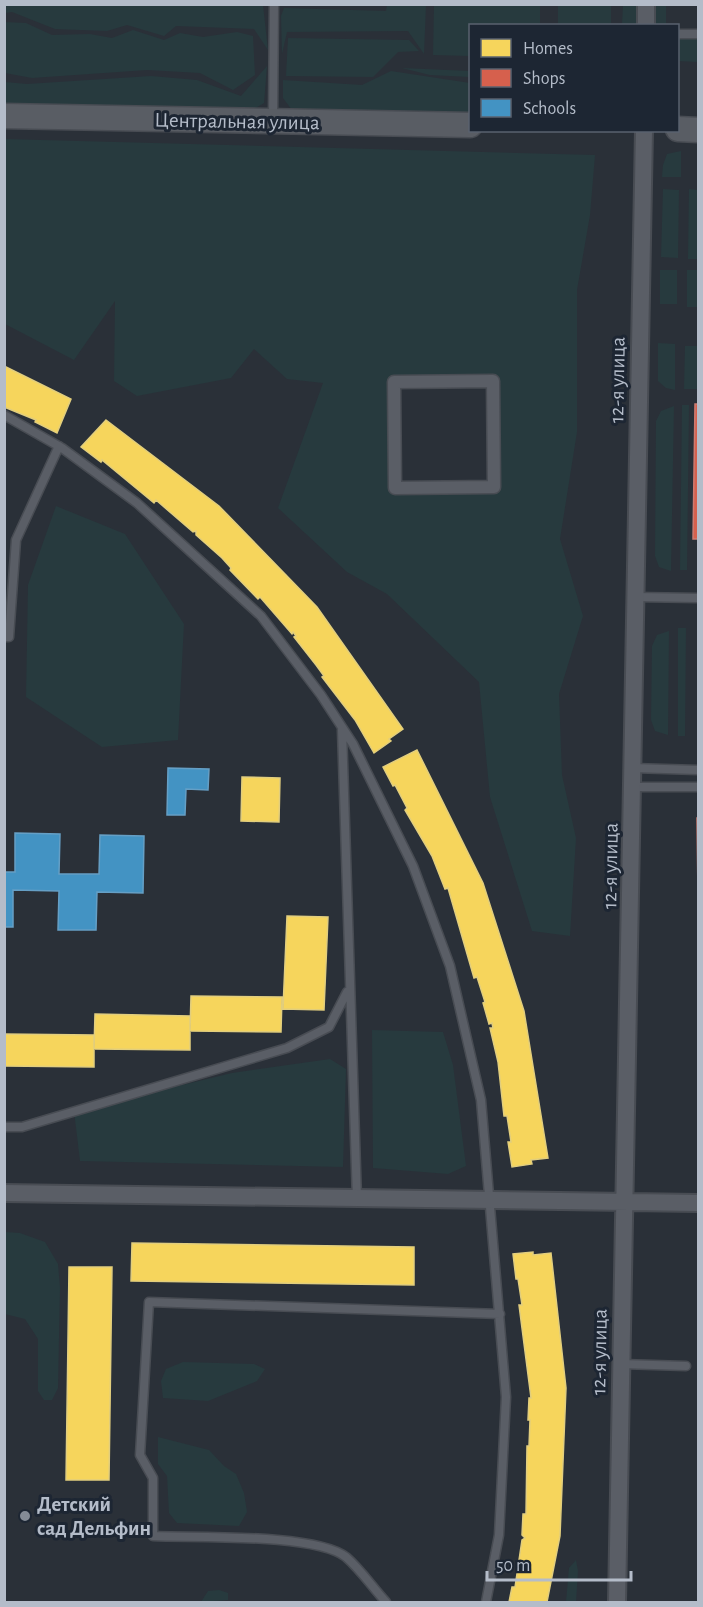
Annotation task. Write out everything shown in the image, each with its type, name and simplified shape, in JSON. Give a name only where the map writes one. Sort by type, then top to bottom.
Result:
[{"type":"main road","name":"Центральная улица","points":[[4,116],[469,126]]},
{"type":"main road","points":[[679,129],[699,130]]},
{"type":"street","points":[[646,4],[646,24]]},
{"type":"street","name":"12-я улица","points":[[617,1602],[634,787],[632,768],[644,132]]},
{"type":"street","points":[[493,381],[494,487],[395,488],[394,382],[493,381]]},
{"type":"street","points":[[4,1193],[357,1200],[699,1203]]},
{"type":"lane","points":[[273,122],[274,4]]},
{"type":"lane","points":[[679,34],[699,34]]},
{"type":"lane","points":[[4,414],[59,446],[137,503],[261,616],[321,695],[367,769],[413,866],[450,966],[481,1100],[491,1200],[506,1397],[500,1534],[486,1602]]},
{"type":"lane","points":[[4,637],[9,636],[16,540],[59,446]]},
{"type":"lane","points":[[635,597],[699,598]]},
{"type":"lane","points":[[342,730],[348,989],[357,1200]]},
{"type":"lane","points":[[632,768],[699,770]]},
{"type":"lane","points":[[634,787],[699,787]]},
{"type":"lane","points":[[4,1127],[22,1127],[287,1048],[329,1027],[348,989]]},
{"type":"lane","points":[[386,1602],[345,1556],[313,1545],[283,1539],[153,1536],[153,1478],[140,1455],[149,1302],[500,1314]]},
{"type":"lane","points":[[621,1364],[686,1366]]},
{"type":"green space","points":[[4,5],[263,5],[268,50],[254,29],[176,26],[164,36],[127,25],[107,31],[55,29],[12,12],[5,13]]},
{"type":"green space","points":[[387,5],[426,5],[424,54],[408,31],[287,32],[282,54],[281,16],[284,8],[386,11]]},
{"type":"green space","points":[[434,5],[540,5],[540,24],[469,24],[469,56],[433,55]]},
{"type":"green space","points":[[558,5],[611,5],[611,24],[558,24]]},
{"type":"green space","points":[[623,5],[636,5],[636,24],[622,24]]},
{"type":"green space","points":[[655,5],[666,5],[666,24],[654,24]]},
{"type":"green space","points":[[4,22],[26,23],[52,35],[90,34],[112,38],[133,30],[164,40],[180,33],[203,37],[237,32],[253,36],[255,75],[233,90],[200,73],[147,70],[32,78],[5,73]]},
{"type":"green space","points":[[288,38],[409,40],[419,51],[398,52],[373,77],[286,76]]},
{"type":"green space","points":[[679,39],[698,39],[698,62],[679,61]]},
{"type":"green space","points":[[267,66],[264,103],[254,109],[5,104],[5,82],[27,84],[151,76],[197,80],[241,96]]},
{"type":"green space","points":[[402,68],[469,71],[469,77],[430,75]]},
{"type":"green space","points":[[391,71],[469,83],[469,113],[292,110],[283,98],[283,80],[362,85]]},
{"type":"green space","points":[[4,139],[595,155],[590,215],[577,290],[577,432],[560,539],[583,616],[559,694],[562,775],[576,838],[570,936],[532,931],[490,797],[479,682],[387,594],[347,572],[278,508],[323,383],[287,379],[254,349],[231,378],[137,396],[114,381],[115,301],[74,360],[5,324]],"holes":[[[493,381],[494,486],[395,487],[394,383]]]},
{"type":"green space","points":[[681,151],[681,177],[662,177],[667,154]]},
{"type":"green space","points":[[663,189],[679,190],[678,258],[661,257]]},
{"type":"green space","points":[[689,189],[698,190],[698,259],[688,259]]},
{"type":"green space","points":[[660,270],[677,270],[677,304],[660,304]]},
{"type":"green space","points":[[687,270],[698,270],[698,307],[687,307]]},
{"type":"green space","points":[[658,343],[675,344],[675,390],[666,388],[658,381]]},
{"type":"green space","points":[[685,346],[698,346],[698,389],[684,389]]},
{"type":"green space","points":[[682,405],[689,405],[687,570],[680,570]]},
{"type":"green space","points":[[674,406],[671,571],[659,567],[655,556],[656,421],[661,411]]},
{"type":"green space","points":[[56,506],[125,534],[184,624],[178,740],[102,747],[26,697],[28,585]]},
{"type":"green space","points":[[678,628],[686,628],[685,736],[678,736]]},
{"type":"green space","points":[[669,631],[668,735],[655,731],[651,720],[652,646],[657,635]]},
{"type":"green space","points":[[372,1030],[443,1032],[453,1065],[466,1166],[448,1174],[373,1168]]},
{"type":"green space","points":[[330,1059],[346,1069],[343,1167],[80,1161],[74,1111],[232,1073]]},
{"type":"green space","points":[[5,1232],[20,1233],[45,1242],[58,1264],[60,1287],[58,1388],[52,1400],[44,1400],[38,1391],[38,1339],[25,1319],[5,1314]]},
{"type":"green space","points":[[183,1362],[254,1364],[265,1369],[257,1381],[208,1401],[163,1398],[161,1381],[166,1369]]},
{"type":"green space","points":[[158,1437],[209,1450],[224,1466],[236,1474],[244,1493],[247,1512],[239,1526],[177,1523],[169,1513],[167,1476],[158,1464]]},
{"type":"green space","points":[[576,1560],[578,1571],[576,1602],[566,1602],[569,1568]]},
{"type":"green space","points":[[219,1590],[228,1593],[228,1600],[201,1602],[208,1591]]},
{"type":"building: Homes","points":[[4,366],[71,399],[57,433],[35,422],[36,420],[4,407]]},
{"type":"building: Homes","points":[[106,420],[219,506],[317,607],[403,729],[389,739],[391,741],[374,753],[355,720],[322,677],[324,676],[294,637],[296,636],[260,597],[258,599],[230,570],[231,568],[222,558],[196,535],[196,531],[193,532],[156,500],[154,503],[102,460],[101,462],[81,447]]},
{"type":"building: Homes","points":[[417,750],[483,883],[524,1011],[548,1158],[531,1160],[532,1164],[512,1167],[507,1116],[504,1116],[498,1062],[490,1028],[493,1028],[492,1023],[489,1024],[477,977],[474,978],[448,888],[445,889],[432,856],[405,810],[407,808],[395,785],[393,786],[383,767]]},
{"type":"building: Homes","points":[[242,777],[280,778],[279,822],[241,821]]},
{"type":"building: Homes","points":[[287,916],[328,917],[324,1010],[283,1009]]},
{"type":"building: Homes","points":[[191,996],[282,997],[281,1032],[190,1031]]},
{"type":"building: Homes","points":[[95,1014],[190,1016],[190,1050],[94,1049]]},
{"type":"building: Homes","points":[[4,1034],[94,1035],[94,1067],[4,1066]]},
{"type":"building: Homes","points":[[132,1243],[414,1247],[414,1285],[131,1281]]},
{"type":"building: Homes","points":[[533,1252],[533,1255],[551,1253],[566,1388],[560,1536],[547,1602],[509,1602],[512,1587],[515,1587],[522,1540],[525,1538],[522,1535],[523,1514],[526,1514],[527,1446],[529,1446],[530,1420],[528,1420],[529,1398],[531,1398],[519,1305],[522,1305],[513,1254]]},
{"type":"building: Homes","points":[[69,1267],[112,1267],[109,1480],[66,1480]]},
{"type":"building: Shops","points":[[695,404],[698,404],[698,539],[693,539]]},
{"type":"building: Shops","points":[[697,818],[698,818],[698,895]]},
{"type":"building: Schools","points":[[168,768],[209,769],[208,790],[186,789],[185,815],[167,815]]},
{"type":"building: Schools","points":[[15,833],[60,834],[59,874],[99,874],[100,835],[144,836],[143,893],[97,892],[96,930],[58,930],[59,891],[13,890],[13,927],[4,927],[4,872],[15,872]]},
{"type":"place","name":"Детский сад Дельфин","points":[[25,1516]]}]
